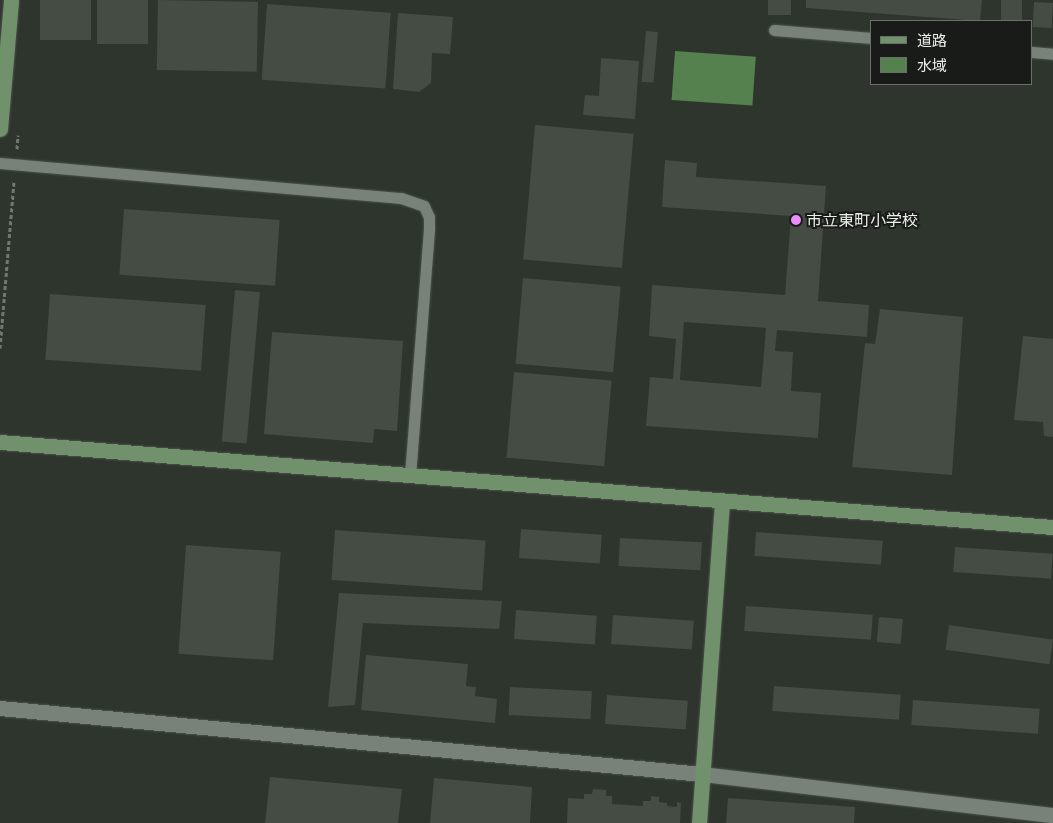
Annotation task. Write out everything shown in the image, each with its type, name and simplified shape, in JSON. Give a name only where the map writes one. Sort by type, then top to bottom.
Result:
[{"type":"street","points":[[0,129],[11,0]]},
{"type":"street","points":[[0,442],[722,502],[1053,527]]},
{"type":"street","points":[[699,823],[722,502]]},
{"type":"street","points":[[0,708],[702,774],[1053,815]]},
{"type":"lane","points":[[774,30],[870,38]]},
{"type":"lane","points":[[1033,52],[1053,54]]},
{"type":"lane","points":[[0,162],[401,198],[424,206],[429,217],[429,229],[410,476]]},
{"type":"water","points":[[675,51],[756,57],[752,106],[672,100]]},
{"type":"building","points":[[40,0],[91,0],[91,40],[40,40]]},
{"type":"building","points":[[97,0],[148,0],[148,44],[97,44]]},
{"type":"building","points":[[158,0],[258,2],[257,72],[157,70]]},
{"type":"building","points":[[768,0],[791,0],[791,15],[768,15]]},
{"type":"building","points":[[806,0],[982,0],[980,20],[806,8]]},
{"type":"building","points":[[1001,0],[1022,0],[1022,20],[1001,20]]},
{"type":"building","points":[[1034,2],[1053,3],[1052,28],[1033,27]]},
{"type":"building","points":[[267,4],[391,13],[385,88],[262,80]]},
{"type":"building","points":[[398,13],[453,17],[450,54],[432,53],[431,83],[419,92],[393,89]]},
{"type":"building","points":[[646,31],[658,32],[654,83],[642,82]]},
{"type":"building","points":[[601,58],[639,61],[635,119],[583,115],[585,95],[599,96]]},
{"type":"building","points":[[535,125],[634,134],[622,268],[523,259]]},
{"type":"building","points":[[665,160],[697,163],[696,177],[826,186],[818,301],[869,305],[867,337],[777,330],[775,351],[793,352],[791,391],[821,393],[818,438],[646,426],[650,377],[673,379],[676,339],[649,336],[652,285],[785,295],[791,216],[662,207]],"holes":[[[684,322],[766,328],[761,387],[680,380]]]},
{"type":"building","points":[[124,209],[280,220],[275,286],[119,275]]},
{"type":"building","points":[[523,278],[621,287],[613,372],[516,364]]},
{"type":"building","points":[[235,290],[260,292],[247,444],[222,441]]},
{"type":"building","points":[[50,294],[206,305],[201,371],[45,360]]},
{"type":"building","points":[[880,309],[963,317],[952,475],[852,467],[865,343],[875,344]]},
{"type":"building","points":[[272,332],[403,341],[397,431],[374,429],[373,443],[264,434]]},
{"type":"building","points":[[1023,336],[1053,339],[1053,437],[1044,436],[1043,422],[1014,420]]},
{"type":"building","points":[[514,372],[612,381],[604,466],[507,458]]},
{"type":"building","points":[[521,529],[602,535],[600,564],[519,558]]},
{"type":"building","points":[[335,530],[486,541],[482,590],[332,580]]},
{"type":"building","points":[[756,532],[883,541],[881,565],[754,556]]},
{"type":"building","points":[[620,538],[702,542],[700,570],[619,566]]},
{"type":"building","points":[[186,545],[281,552],[273,660],[178,654]]},
{"type":"building","points":[[955,547],[1053,554],[1051,579],[953,572]]},
{"type":"building","points":[[339,593],[502,601],[499,629],[363,623],[355,705],[328,707]]},
{"type":"building","points":[[746,606],[873,615],[871,640],[744,631]]},
{"type":"building","points":[[516,610],[597,616],[595,645],[514,639]]},
{"type":"building","points":[[613,615],[694,621],[692,650],[611,644]]},
{"type":"building","points":[[879,617],[903,619],[901,644],[877,642]]},
{"type":"building","points":[[949,625],[1053,640],[1049,664],[946,650]]},
{"type":"building","points":[[366,655],[468,664],[466,686],[476,687],[475,696],[497,699],[495,723],[361,710]]},
{"type":"building","points":[[774,686],[901,695],[899,720],[772,711]]},
{"type":"building","points":[[510,687],[592,691],[590,719],[509,715]]},
{"type":"building","points":[[607,695],[688,701],[686,730],[605,724]]},
{"type":"building","points":[[913,700],[1040,709],[1038,734],[911,725]]},
{"type":"building","points":[[270,777],[402,789],[398,823],[265,823]]},
{"type":"building","points":[[434,778],[532,787],[530,823],[430,823]]},
{"type":"building","points":[[593,789],[606,790],[606,796],[612,796],[612,804],[643,806],[643,801],[651,801],[651,796],[659,797],[659,802],[667,803],[667,806],[677,807],[677,802],[681,803],[680,823],[567,823],[568,798],[584,799],[584,794],[592,794]]},
{"type":"building","points":[[728,798],[855,807],[854,823],[726,823]]},
{"type":"place","name":"市立東町小学校","points":[[796,220]]}]
